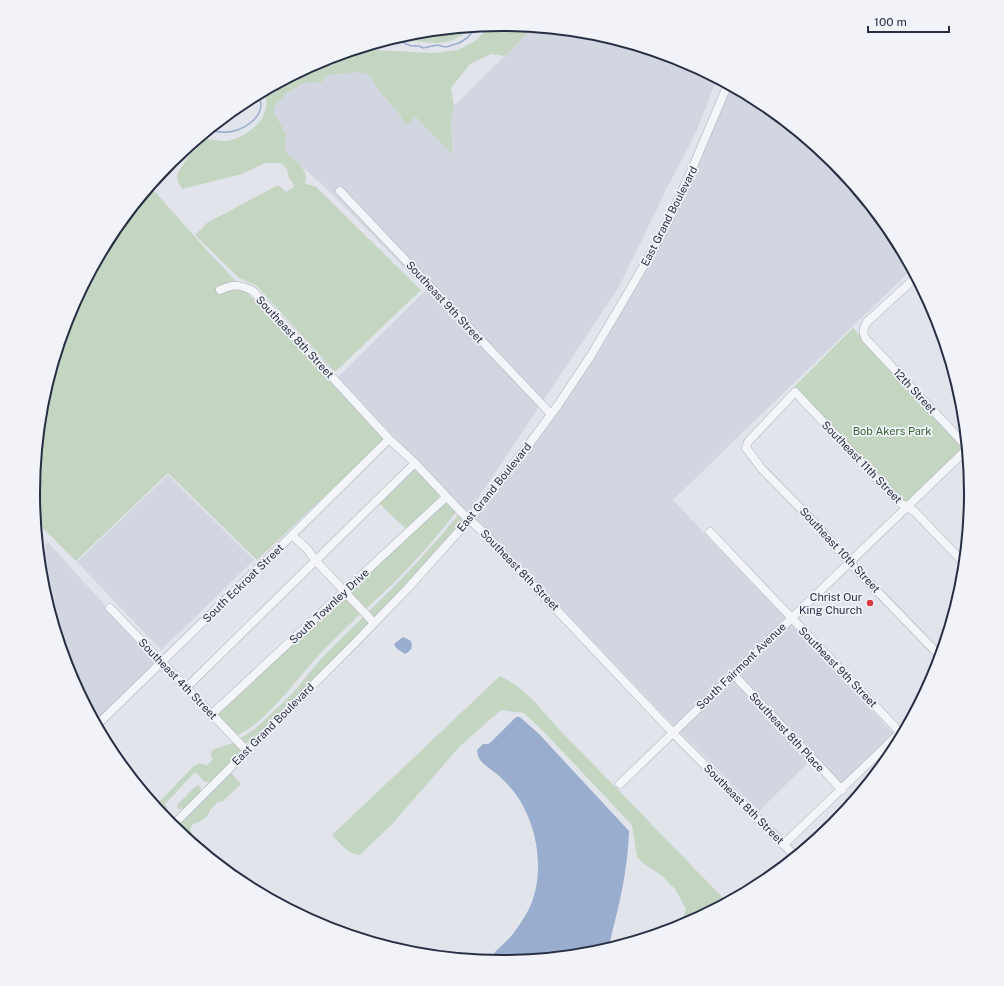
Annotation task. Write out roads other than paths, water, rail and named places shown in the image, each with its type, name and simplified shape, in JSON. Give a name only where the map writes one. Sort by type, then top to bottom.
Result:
[{"type":"street","name":"East Grand Boulevard","points":[[177,821],[418,578],[469,520],[551,414],[610,325],[656,243],[689,176],[726,89]]},
{"type":"street","name":"Southeast 9th Street","points":[[340,191],[551,414]]},
{"type":"street","name":"12th Street","points":[[912,281],[867,322],[863,333],[866,339],[961,441]]},
{"type":"street","name":"Southeast 8th Street","points":[[220,290],[231,286],[242,286],[253,291],[389,439],[469,520],[483,532],[673,733],[792,853]]},
{"type":"street","name":"Southeast 10th Street","points":[[795,392],[748,442],[746,448],[762,468],[811,519],[850,563],[936,651]]},
{"type":"street","name":"Southeast 11th Street","points":[[795,392],[899,502],[915,512],[959,558]]},
{"type":"street","name":"South Eckroat Street","points":[[101,721],[389,439]]},
{"type":"street","name":"South Fairmont Avenue","points":[[620,784],[962,454]]},
{"type":"street","points":[[187,688],[414,463]]},
{"type":"street","name":"South Townley Drive","points":[[212,714],[446,497]]},
{"type":"street","name":"Southeast 9th Street","points":[[710,532],[791,618],[900,727]]},
{"type":"street","points":[[292,535],[307,549],[316,561],[374,623]]},
{"type":"street","name":"Southeast 4th Street","points":[[110,608],[246,750]]},
{"type":"street","name":"Southeast 8th Place","points":[[733,674],[842,790]]},
{"type":"street","points":[[784,844],[891,742]]},
{"type":"water","points":[[403,637],[412,643],[411,649],[405,654],[396,648],[394,644]]},
{"type":"water","points":[[516,717],[520,717],[539,734],[629,831],[625,876],[610,942],[562,951],[532,954],[493,955],[513,934],[522,921],[533,899],[538,870],[538,855],[531,825],[519,798],[499,776],[484,765],[478,756],[477,750],[483,744],[488,744]]},
{"type":"waterway","points":[[403,42],[411,46],[419,46],[423,48],[437,45],[446,47],[459,43],[472,32]]},
{"type":"waterway","points":[[215,131],[229,132],[245,127],[257,116],[260,110],[260,100]]},
{"type":"place","name":"Christ Our King Church","points":[[870,603]]},
{"type":"park label","name":"Bob Akers Park","points":[[892,431]]}]
